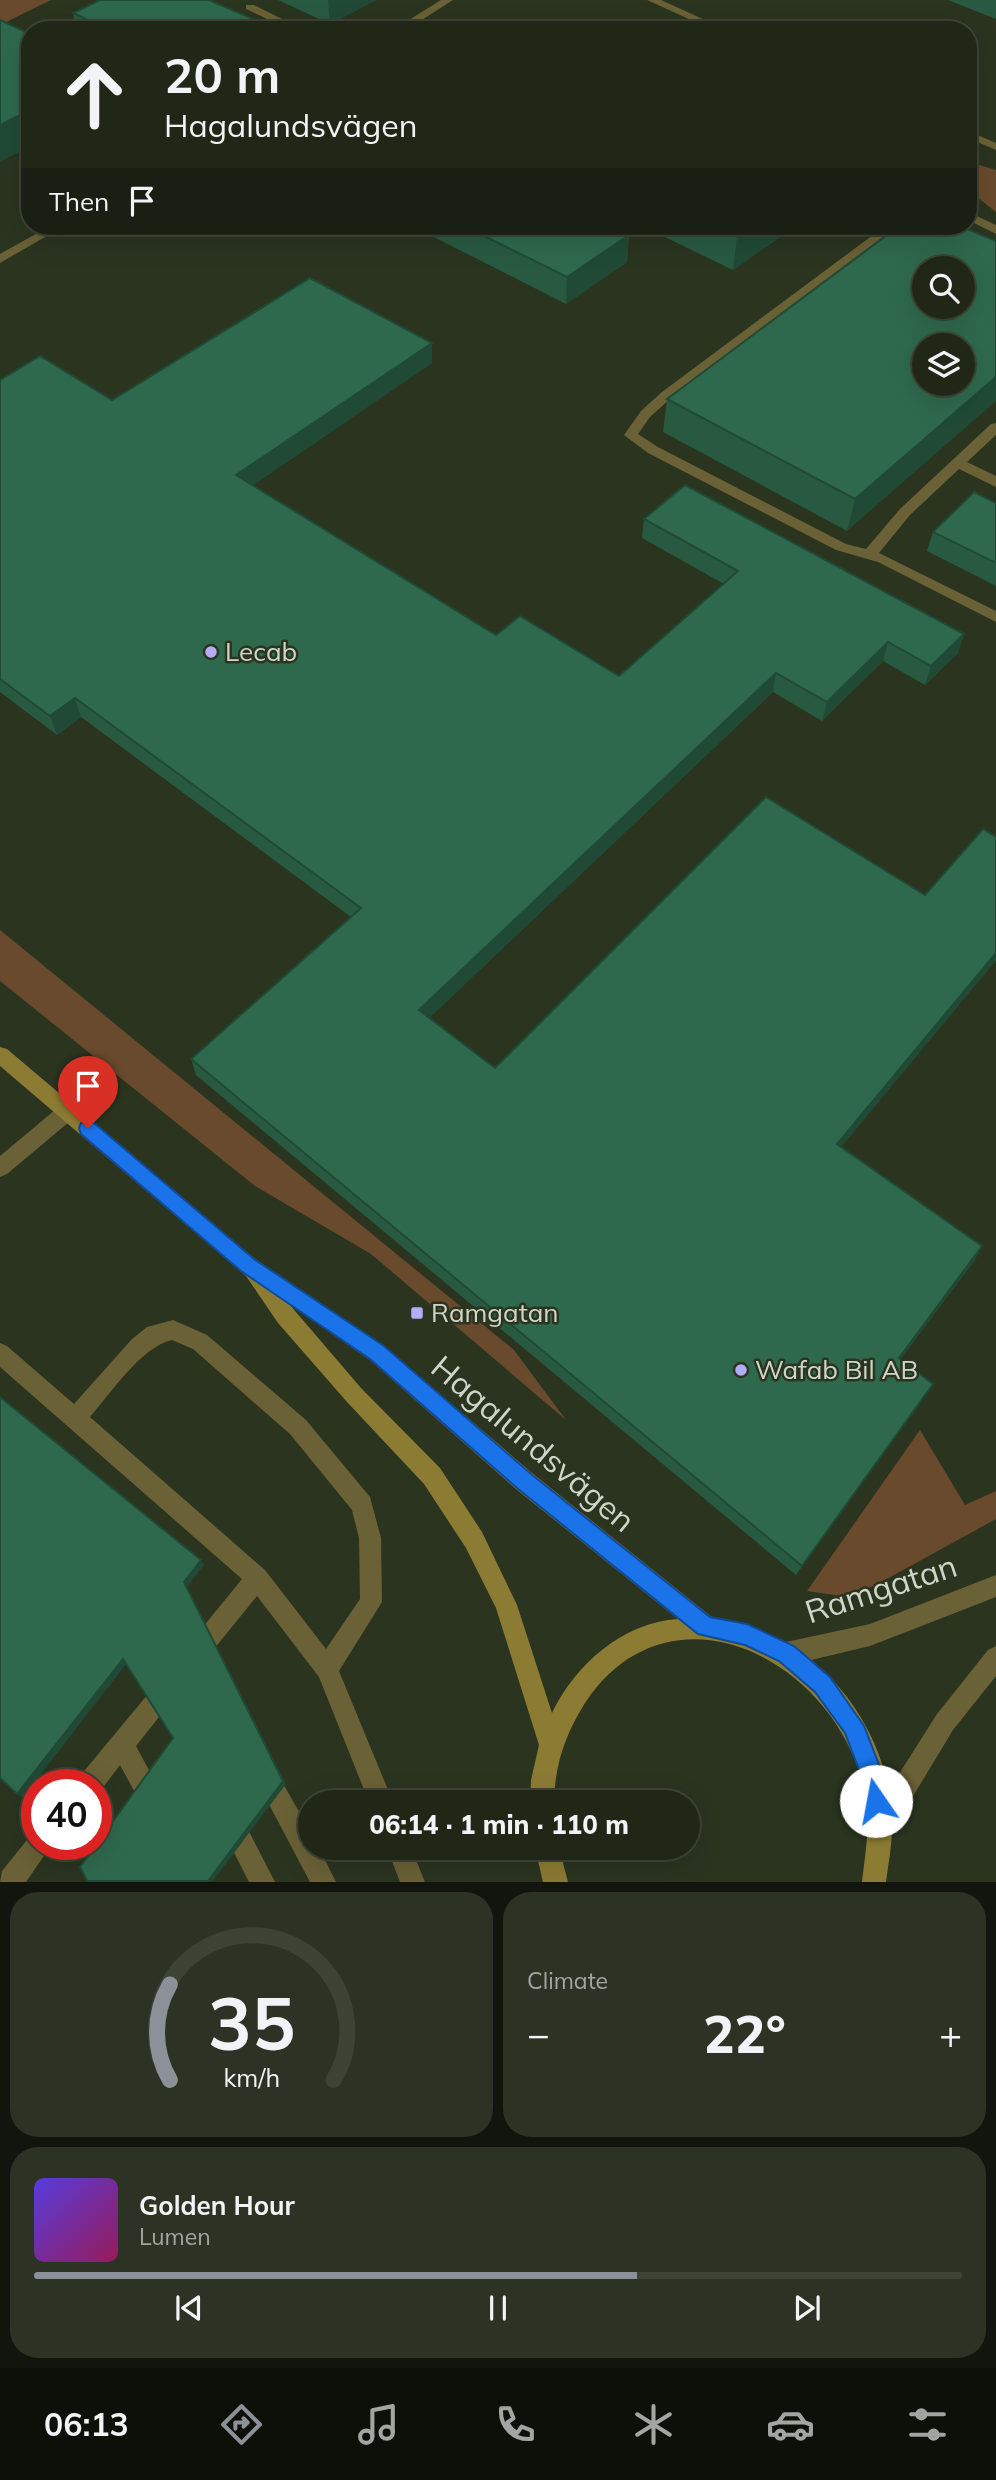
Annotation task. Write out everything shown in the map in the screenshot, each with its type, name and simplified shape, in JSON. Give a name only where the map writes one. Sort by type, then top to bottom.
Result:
[{"type":"street","points":[[413,21],[448,0]]},
{"type":"street","points":[[652,0],[701,21]]},
{"type":"street","points":[[250,7],[280,21]]},
{"type":"street","points":[[977,138],[996,146]]},
{"type":"street","points":[[977,220],[996,230]]},
{"type":"street","points":[[0,259],[42,235]]},
{"type":"street","points":[[879,235],[805,288],[671,393],[636,424],[631,435],[653,450],[841,547],[883,559],[996,617]]},
{"type":"street","points":[[869,555],[905,512],[996,427]]},
{"type":"street","points":[[958,463],[996,482]]},
{"type":"street","name":"Hagalundsvägen","points":[[0,1055],[247,1265],[377,1353],[524,1481],[706,1627]]},
{"type":"street","points":[[0,1168],[68,1111]]},
{"type":"street","name":"Hagalundsvägen","points":[[247,1265],[285,1316],[345,1385],[432,1476],[474,1540],[506,1605],[550,1743]]},
{"type":"street","points":[[75,1418],[139,1346],[154,1334],[173,1330],[200,1342],[298,1427],[362,1505],[370,1538],[371,1602],[327,1669]]},
{"type":"street","points":[[0,1353],[257,1578],[327,1669],[376,1790]]},
{"type":"street","points":[[102,1769],[257,1578]]},
{"type":"street","name":"Ramgatan","points":[[786,1654],[870,1635],[996,1586]]},
{"type":"street","points":[[541,1790],[550,1743],[574,1692],[610,1655],[656,1632],[706,1627],[747,1634],[786,1654],[823,1685],[853,1726],[872,1775],[880,1827],[874,1881]]},
{"type":"street","points":[[198,1651],[211,1675]]},
{"type":"street","points":[[880,1827],[946,1722],[996,1658]]},
{"type":"street","points":[[163,1695],[175,1718]]},
{"type":"street","points":[[122,1744],[166,1824]]},
{"type":"street","points":[[251,1748],[324,1881]]},
{"type":"street","points":[[219,1800],[263,1881]]},
{"type":"street","points":[[112,1858],[127,1881]]},
{"type":"street","points":[[8,1877],[24,1860]]},
{"type":"street","points":[[404,1860],[413,1881]]},
{"type":"street","points":[[550,1860],[556,1881]]},
{"type":"shaded area","points":[[0,0],[51,0],[0,25]]},
{"type":"shaded area","points":[[979,165],[996,170],[996,212],[977,197]]},
{"type":"shaded area","points":[[0,930],[514,1350],[566,1420],[371,1254],[255,1186],[0,981]]},
{"type":"shaded area","points":[[920,1430],[965,1505],[996,1491],[996,1519],[874,1586],[841,1596],[807,1591]]},
{"type":"building","points":[[100,0],[209,0],[258,21],[90,21],[73,13]]},
{"type":"building","points":[[0,20],[21,30],[21,114],[0,125]]},
{"type":"building","points":[[977,233],[996,241],[996,377],[975,395],[975,333],[912,333],[912,396],[974,396],[855,499],[667,399],[887,235]]},
{"type":"building","points":[[482,235],[629,235],[567,277]]},
{"type":"building","points":[[310,278],[432,343],[236,475],[496,635],[520,616],[619,676],[738,571],[644,519],[685,485],[964,634],[931,666],[888,642],[827,702],[776,673],[419,1010],[495,1068],[766,797],[925,895],[983,829],[996,837],[996,953],[837,1144],[982,1246],[899,1358],[933,1384],[802,1566],[191,1059],[361,908],[75,698],[50,716],[0,679],[0,380],[40,356],[112,400]]},
{"type":"building","points":[[974,492],[996,503],[996,563],[933,532]]},
{"type":"building","points":[[0,1397],[201,1560],[184,1582],[283,1781],[208,1881],[87,1881],[80,1867],[85,1860],[112,1860],[112,1823],[173,1738],[123,1659],[37,1769],[21,1769],[21,1789],[17,1794],[0,1778]]},
{"type":"place","name":"Lecab","points":[[211,652]]},
{"type":"place","name":"Ramgatan","points":[[417,1313]]},
{"type":"place","name":"Wafab Bil AB","points":[[741,1370]]},
{"type":"route","points":[[88,1128],[247,1265],[377,1353],[524,1481],[706,1627],[747,1634],[786,1654],[823,1685],[853,1726],[872,1775],[876,1801]]}]
